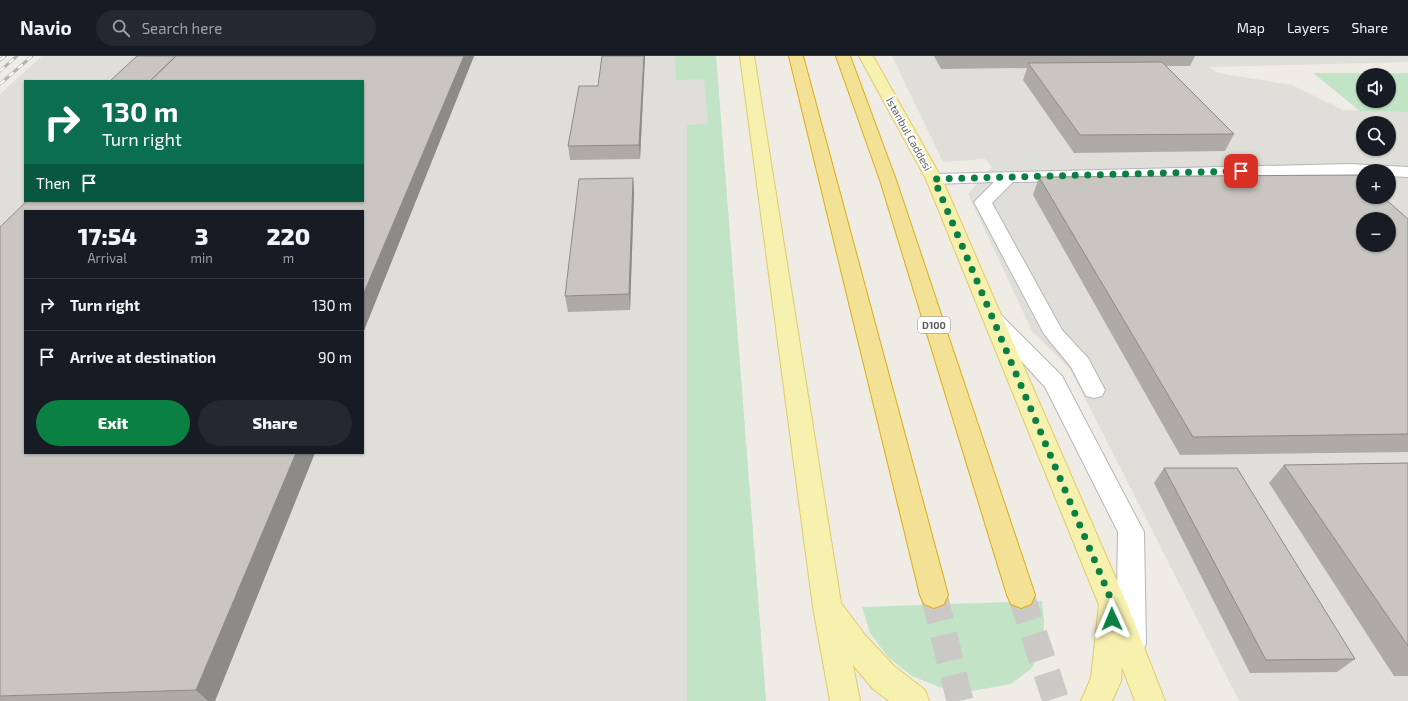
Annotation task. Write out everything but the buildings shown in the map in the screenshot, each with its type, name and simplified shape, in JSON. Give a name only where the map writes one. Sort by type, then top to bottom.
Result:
[{"type":"highway","points":[[796,56],[934,595]]},
{"type":"highway","name":"D100","points":[[843,56],[888,180],[1021,595]]},
{"type":"main road","points":[[747,56],[827,607],[844,701]]},
{"type":"main road","name":"İstanbul Caddesi","points":[[866,56],[934,179],[1113,604],[1150,701]]},
{"type":"main road","points":[[1096,701],[1106,681],[1113,604]]},
{"type":"main road","points":[[827,607],[855,645],[884,678],[914,701]]},
{"type":"lane","points":[[934,179],[1356,169]]},
{"type":"lane","points":[[1396,171],[1408,172]]},
{"type":"lane","points":[[1009,177],[983,202],[1054,334],[1080,363],[1094,390]]},
{"type":"lane","points":[[994,320],[1054,382],[1131,532],[1131,651]]},
{"type":"shaded area","points":[[42,56],[716,56],[766,701],[0,701],[0,94]]},
{"type":"shaded area","points":[[892,56],[1408,56],[1408,62],[1209,67],[1218,73],[1292,85],[1343,110],[1408,112],[1408,701],[1239,701],[1070,369],[1032,331],[968,194],[992,167],[985,159],[943,162]]},
{"type":"green space","points":[[675,56],[716,56],[766,701],[687,701],[687,125],[708,124],[704,79],[676,80]]},
{"type":"green space","points":[[1313,73],[1356,73],[1356,108]]},
{"type":"green space","points":[[1396,73],[1408,73],[1408,112],[1360,111],[1356,108],[1396,108]]},
{"type":"green space","points":[[1042,601],[1044,620],[1043,646],[1032,668],[1011,684],[972,691],[942,688],[912,676],[888,657],[870,633],[862,607]]},
{"type":"tunnel","points":[[934,595],[960,701]]},
{"type":"tunnel","points":[[1021,595],[1056,701]]},
{"type":"railway","points":[[0,60],[5,56]]},
{"type":"railway","points":[[0,71],[17,56]]},
{"type":"railway","points":[[0,84],[32,56]]},
{"type":"route","points":[[1112,619],[1113,604],[934,179],[1241,171]]}]
